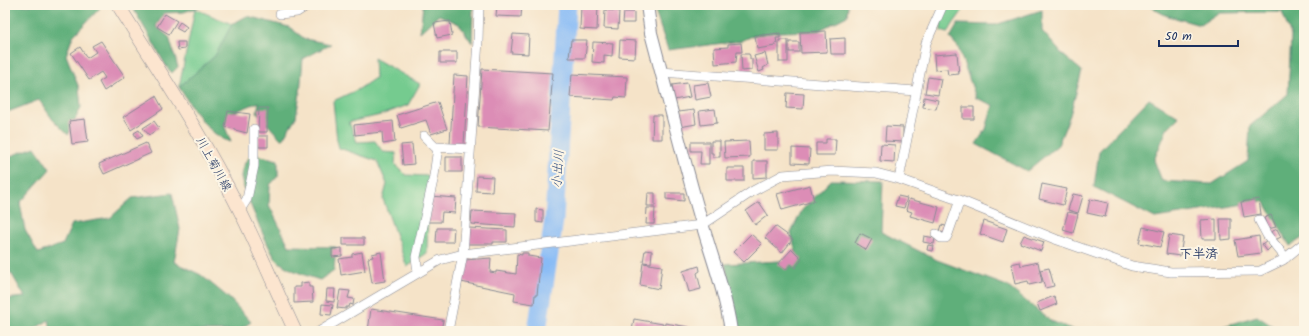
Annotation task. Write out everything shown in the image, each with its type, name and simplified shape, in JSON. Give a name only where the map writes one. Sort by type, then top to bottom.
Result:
[{"type":"main road","name":"川上菊川線","points":[[118,5],[184,108],[240,210],[295,331]]},
{"type":"street","points":[[280,14],[297,12],[308,5]]},
{"type":"street","points":[[448,331],[463,254],[479,5]]},
{"type":"street","points":[[647,5],[651,34],[702,224],[723,288],[731,331]]},
{"type":"street","points":[[899,179],[926,43],[943,5]]},
{"type":"street","points":[[661,72],[916,91]]},
{"type":"street","points":[[240,210],[247,199],[254,166],[254,129]]},
{"type":"street","points":[[424,136],[435,147],[470,149]]},
{"type":"street","points":[[418,273],[416,257],[434,176],[438,147]]},
{"type":"street","points":[[320,331],[440,260],[463,254],[702,224],[753,191],[783,175],[832,171],[876,173],[899,179],[960,200],[1055,239],[1132,266],[1171,272],[1260,271],[1286,258],[1304,243]]},
{"type":"street","points":[[936,234],[941,238],[946,238],[960,200]]},
{"type":"street","points":[[1259,220],[1267,235],[1286,258]]},
{"type":"green space","points":[[13,5],[98,5],[100,8],[73,36],[66,55],[79,88],[81,107],[68,135],[53,120],[39,100],[5,113],[5,11]]},
{"type":"green space","points":[[131,5],[197,5],[199,7],[184,12],[164,13],[156,26],[169,37],[178,67],[172,73],[166,66]]},
{"type":"green space","points":[[423,5],[473,5],[472,43],[459,24],[439,15],[420,32]]},
{"type":"green space","points":[[653,5],[848,5],[847,16],[818,31],[779,32],[755,35],[741,41],[668,50]]},
{"type":"green space","points":[[949,5],[967,5],[948,33],[941,31],[941,18]]},
{"type":"green space","points":[[1147,5],[1304,5],[1304,237],[1290,246],[1264,201],[1155,218],[1094,187],[1099,151],[1149,99],[1179,117],[1167,129],[1154,160],[1162,181],[1212,184],[1248,161],[1250,126],[1288,94],[1291,36],[1282,12],[1218,13],[1200,25],[1165,15]]},
{"type":"green space","points":[[195,9],[232,24],[226,39],[215,56],[179,87]]},
{"type":"green space","points":[[1042,10],[1042,31],[1063,55],[1082,71],[1070,115],[1058,145],[1027,171],[976,144],[986,129],[993,105],[976,98],[958,47],[950,38],[958,24],[995,25]]},
{"type":"green space","points":[[247,16],[289,27],[305,39],[331,44],[303,59],[296,117],[282,140],[257,113],[259,102],[229,114],[225,127],[231,142],[223,139],[215,134],[201,119],[179,87],[215,56],[232,24]]},
{"type":"green space","points":[[374,58],[420,84],[408,105],[381,115],[349,122],[357,142],[375,141],[383,152],[396,153],[395,164],[406,175],[429,176],[427,253],[407,267],[383,199],[387,184],[377,161],[339,148],[337,140],[333,101],[359,89],[375,78]]},
{"type":"green space","points":[[35,147],[50,169],[20,203],[25,230],[38,253],[63,244],[72,224],[110,218],[132,198],[172,193],[180,229],[174,262],[201,275],[230,299],[251,322],[238,331],[51,331],[49,320],[31,331],[5,331],[5,299],[25,297],[11,273],[5,271],[5,158]]},
{"type":"green space","points":[[253,154],[278,160],[278,176],[270,185],[269,205],[289,246],[336,247],[334,270],[320,280],[296,272],[285,266],[276,259],[273,254],[250,204],[241,177],[244,164]]},
{"type":"green space","points":[[831,180],[883,181],[881,232],[937,260],[1007,286],[1051,321],[1077,331],[739,331],[725,264],[798,260],[791,233],[802,210]]},
{"type":"green space","points":[[1257,316],[1280,331],[1215,331],[1221,327]]},
{"type":"building","points":[[497,5],[522,5],[521,17],[496,16]]},
{"type":"building","points":[[581,5],[598,5],[597,30],[580,29]]},
{"type":"building","points":[[605,10],[619,11],[618,29],[604,28]]},
{"type":"building","points":[[624,12],[634,12],[634,23],[623,23]]},
{"type":"building","points":[[165,14],[177,21],[169,34],[157,27]]},
{"type":"building","points":[[450,21],[452,35],[437,38],[434,23]]},
{"type":"building","points":[[180,22],[187,27],[183,32],[176,28]]},
{"type":"building","points":[[826,31],[827,52],[801,53],[800,32]]},
{"type":"building","points":[[780,33],[780,38],[776,38],[777,43],[775,43],[775,46],[757,49],[755,36]]},
{"type":"building","points":[[513,34],[529,35],[528,54],[511,53]]},
{"type":"building","points":[[845,38],[845,54],[831,54],[830,39]]},
{"type":"building","points":[[571,40],[587,40],[585,58],[569,58]]},
{"type":"building","points":[[620,40],[636,41],[635,58],[619,57]]},
{"type":"building","points":[[779,40],[788,40],[788,62],[779,62]]},
{"type":"building","points":[[101,41],[125,77],[104,91],[99,82],[105,78],[101,72],[89,80],[71,53],[80,47],[87,58],[96,52],[92,46]]},
{"type":"building","points":[[177,42],[185,42],[185,49],[178,50]]},
{"type":"building","points":[[593,42],[613,43],[612,56],[604,55],[604,63],[592,62]]},
{"type":"building","points":[[789,42],[799,42],[799,52],[789,52]]},
{"type":"building","points":[[741,43],[742,52],[737,52],[736,62],[715,64],[714,48],[728,47],[728,44]]},
{"type":"building","points":[[440,52],[457,52],[457,63],[440,63]]},
{"type":"building","points":[[765,53],[768,65],[763,68],[764,70],[759,72],[754,56]]},
{"type":"building","points":[[957,53],[959,74],[948,75],[947,69],[935,70],[934,55]]},
{"type":"building","points":[[741,54],[749,54],[750,59],[752,59],[752,70],[742,71]]},
{"type":"building","points":[[482,69],[553,73],[548,131],[478,127]]},
{"type":"building","points":[[572,74],[627,77],[626,98],[615,97],[614,100],[570,97]]},
{"type":"building","points":[[454,75],[468,76],[464,145],[450,144]]},
{"type":"building","points":[[928,77],[941,79],[938,95],[925,93]]},
{"type":"building","points":[[687,83],[690,97],[674,100],[672,85]]},
{"type":"building","points":[[708,83],[711,97],[695,100],[693,85]]},
{"type":"building","points":[[787,93],[804,94],[803,109],[786,108]]},
{"type":"building","points":[[156,96],[163,109],[131,130],[123,117]]},
{"type":"building","points":[[924,97],[938,100],[936,109],[923,107]]},
{"type":"building","points":[[438,102],[447,129],[431,134],[426,120],[401,128],[397,115]]},
{"type":"building","points":[[963,107],[974,107],[974,119],[963,119]]},
{"type":"building","points":[[259,108],[268,108],[267,132],[258,132]]},
{"type":"building","points":[[715,109],[717,123],[701,125],[699,111]]},
{"type":"building","points":[[694,110],[696,124],[680,127],[678,112]]},
{"type":"building","points":[[228,111],[250,114],[247,133],[225,127]]},
{"type":"building","points":[[653,115],[662,115],[662,139],[652,139]]},
{"type":"building","points":[[85,119],[88,142],[72,144],[69,121]]},
{"type":"building","points":[[154,121],[159,128],[149,135],[143,128]]},
{"type":"building","points":[[393,121],[395,142],[383,144],[382,132],[355,135],[354,125]]},
{"type":"building","points":[[886,126],[903,127],[903,142],[885,141]]},
{"type":"building","points":[[139,130],[143,136],[137,139],[134,133]]},
{"type":"building","points":[[778,133],[778,150],[764,150],[764,134]]},
{"type":"building","points":[[258,136],[268,136],[268,147],[259,147]]},
{"type":"building","points":[[826,139],[836,139],[835,155],[816,155],[816,143],[826,143]]},
{"type":"building","points":[[711,141],[720,141],[720,157],[713,157],[713,153],[711,153]]},
{"type":"building","points":[[749,141],[750,157],[725,158],[724,142]]},
{"type":"building","points":[[691,142],[709,142],[709,164],[700,164],[701,151],[691,151]]},
{"type":"building","points":[[146,143],[151,153],[104,174],[99,164]]},
{"type":"building","points":[[412,144],[414,164],[403,165],[401,145]]},
{"type":"building","points":[[881,144],[895,145],[894,162],[880,161]]},
{"type":"building","points":[[792,148],[810,149],[809,164],[792,163]]},
{"type":"building","points":[[446,157],[462,157],[462,172],[446,172]]},
{"type":"building","points":[[753,161],[767,161],[767,177],[753,178]]},
{"type":"building","points":[[727,168],[744,168],[744,181],[727,181]]},
{"type":"building","points":[[477,176],[493,177],[492,192],[476,191]]},
{"type":"building","points":[[1042,184],[1067,189],[1063,205],[1039,199]]},
{"type":"building","points":[[810,185],[814,201],[782,210],[777,194]]},
{"type":"building","points":[[648,193],[655,193],[655,206],[647,206]]},
{"type":"building","points":[[666,193],[684,193],[684,201],[666,199]]},
{"type":"building","points":[[1073,194],[1083,196],[1078,213],[1068,210]]},
{"type":"building","points":[[430,196],[456,198],[455,213],[442,212],[441,222],[428,222]]},
{"type":"building","points":[[898,196],[907,198],[904,208],[895,206]]},
{"type":"building","points":[[909,199],[939,207],[935,223],[910,216],[912,212],[906,210]]},
{"type":"building","points":[[1090,199],[1108,203],[1105,217],[1087,213]]},
{"type":"building","points":[[1259,199],[1261,214],[1244,217],[1241,202]]},
{"type":"building","points":[[759,202],[768,215],[755,225],[746,211]]},
{"type":"building","points":[[647,208],[655,208],[654,224],[646,224]]},
{"type":"building","points":[[536,209],[543,210],[543,223],[536,222]]},
{"type":"building","points":[[472,211],[516,213],[515,227],[471,224]]},
{"type":"building","points":[[1068,212],[1078,214],[1073,233],[1063,230]]},
{"type":"building","points":[[1271,215],[1276,227],[1268,229],[1264,218]]},
{"type":"building","points":[[1216,219],[1216,239],[1202,239],[1201,220]]},
{"type":"building","points":[[1220,219],[1231,219],[1231,239],[1221,240]]},
{"type":"building","points":[[984,221],[1007,229],[1003,242],[980,234]]},
{"type":"building","points":[[941,225],[946,226],[944,233],[939,231]]},
{"type":"building","points":[[775,226],[793,239],[782,253],[765,238]]},
{"type":"building","points":[[1143,227],[1164,232],[1160,247],[1139,243]]},
{"type":"building","points":[[437,228],[454,228],[453,242],[436,242]]},
{"type":"building","points":[[469,228],[507,230],[507,242],[493,242],[493,244],[468,244]]},
{"type":"building","points":[[1277,229],[1281,237],[1275,240],[1271,232]]},
{"type":"building","points":[[860,233],[872,239],[866,250],[855,243]]},
{"type":"building","points":[[751,234],[762,244],[744,262],[733,252]]},
{"type":"building","points":[[1024,235],[1044,242],[1041,251],[1020,243]]},
{"type":"building","points":[[1169,235],[1183,237],[1180,256],[1166,254]]},
{"type":"building","points":[[924,236],[935,238],[934,244],[923,242]]},
{"type":"building","points":[[1259,236],[1261,253],[1238,256],[1235,240]]},
{"type":"building","points":[[343,238],[364,238],[364,245],[343,245]]},
{"type":"building","points":[[1267,240],[1271,247],[1267,251],[1262,244]]},
{"type":"building","points":[[928,245],[934,246],[933,251],[927,250]]},
{"type":"building","points":[[342,248],[342,256],[332,257],[332,249]]},
{"type":"building","points":[[792,249],[802,259],[795,268],[791,264],[786,270],[778,264]]},
{"type":"building","points":[[645,250],[652,251],[651,263],[643,262]]},
{"type":"building","points":[[362,252],[365,271],[341,275],[339,259],[352,257],[352,254]]},
{"type":"building","points":[[381,252],[385,281],[372,283],[368,258],[373,257],[372,254]]},
{"type":"building","points":[[522,253],[528,253],[528,256],[541,258],[537,295],[535,295],[534,304],[514,301],[515,293],[461,282],[465,260],[491,258],[490,272],[496,273],[496,271],[516,274],[517,254],[522,255]]},
{"type":"building","points":[[1020,262],[1021,266],[1038,262],[1042,282],[1029,285],[1028,281],[1015,284],[1011,264]]},
{"type":"building","points":[[643,263],[662,266],[659,289],[640,285]]},
{"type":"building","points":[[699,266],[700,271],[697,273],[701,289],[689,292],[683,271]]},
{"type":"building","points":[[1049,268],[1054,286],[1045,288],[1040,270]]},
{"type":"building","points":[[309,282],[309,287],[312,287],[313,302],[294,303],[294,287],[301,287],[301,283]]},
{"type":"building","points":[[327,289],[335,289],[334,302],[326,301]]},
{"type":"building","points":[[340,290],[350,291],[348,298],[354,299],[353,305],[350,304],[349,307],[346,307],[346,309],[337,308]]},
{"type":"building","points":[[1054,296],[1057,304],[1040,311],[1037,303]]},
{"type":"building","points":[[322,304],[333,305],[331,315],[321,314]]},
{"type":"building","points":[[371,309],[443,320],[441,331],[368,331]]},
{"type":"building","points":[[634,319],[663,324],[662,331],[632,331]]},
{"type":"building","points":[[665,323],[689,327],[688,331],[664,331]]},
{"type":"waterway","name":"小出川","points":[[537,331],[554,220],[567,5]]},
{"type":"district","name":"下半済","points":[[1199,253]]}]
